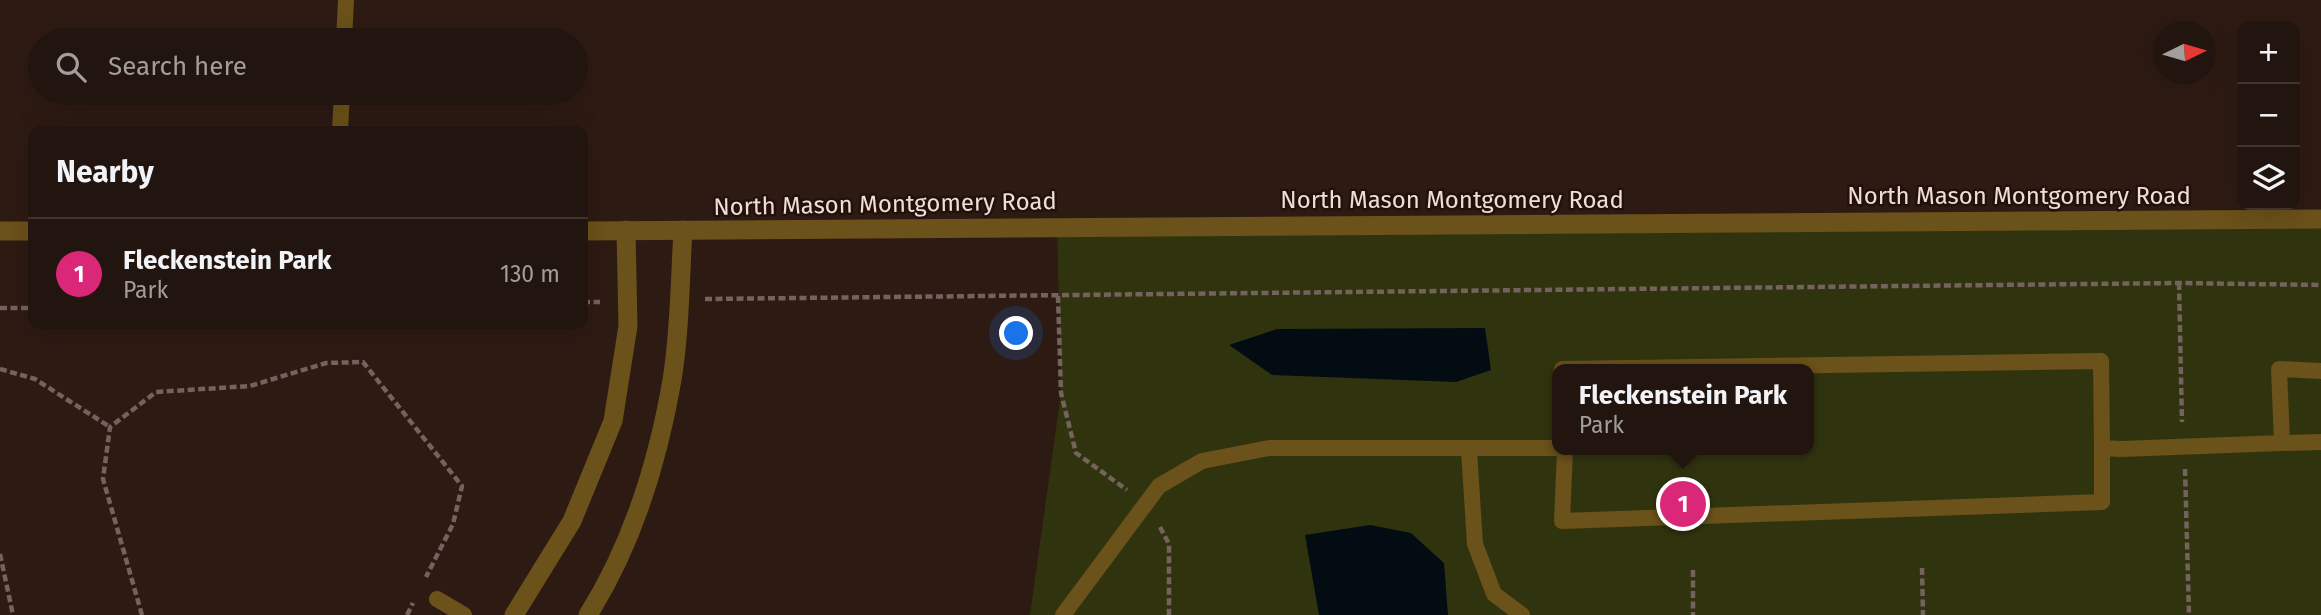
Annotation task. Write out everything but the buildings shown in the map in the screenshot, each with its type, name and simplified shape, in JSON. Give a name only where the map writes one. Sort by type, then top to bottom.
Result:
[{"type":"street","name":"North Mason Montgomery Road","points":[[588,230],[2321,219]]},
{"type":"street","points":[[514,615],[572,521],[613,421],[628,326],[626,230]]},
{"type":"street","points":[[588,615],[606,587],[650,478],[672,378],[683,230]]},
{"type":"street","points":[[0,231],[28,231]]},
{"type":"lane","points":[[345,28],[346,0]]},
{"type":"lane","points":[[340,126],[341,105]]},
{"type":"lane","points":[[1565,455],[1562,521],[2102,502],[2101,360],[1814,365]]},
{"type":"lane","points":[[2282,443],[2279,369],[2321,371]]},
{"type":"lane","points":[[2102,448],[2321,442]]},
{"type":"lane","points":[[1063,615],[1159,486],[1202,461],[1269,448],[1552,448]]},
{"type":"lane","points":[[1469,450],[1475,544],[1494,594],[1522,615]]},
{"type":"lane","points":[[437,599],[464,615]]},
{"type":"path","points":[[696,299],[2151,283],[2321,285]]},
{"type":"path","points":[[1058,296],[1061,393],[1076,453],[1146,503],[1169,544],[1169,615]]},
{"type":"path","points":[[588,302],[600,302]]},
{"type":"path","points":[[0,308],[28,308]]},
{"type":"path","points":[[142,615],[103,479],[110,427],[156,392],[250,386],[326,363],[363,362],[462,486],[453,524],[424,580]]},
{"type":"path","points":[[0,369],[35,379],[110,427]]},
{"type":"path","points":[[0,554],[13,615]]},
{"type":"path","points":[[1922,568],[1923,615]]},
{"type":"path","points":[[1693,569],[1693,615]]},
{"type":"path","points":[[407,615],[419,591]]},
{"type":"green space","points":[[2321,219],[2321,615],[1030,615],[1061,393],[1057,226]]},
{"type":"shaded area","points":[[1485,328],[1491,370],[1456,382],[1272,375],[1229,345],[1277,329]]},
{"type":"shaded area","points":[[1370,525],[1411,533],[1444,563],[1448,615],[1319,615],[1305,535]]},
{"type":"place","name":"Fleckenstein Park","points":[[1683,504]]}]
